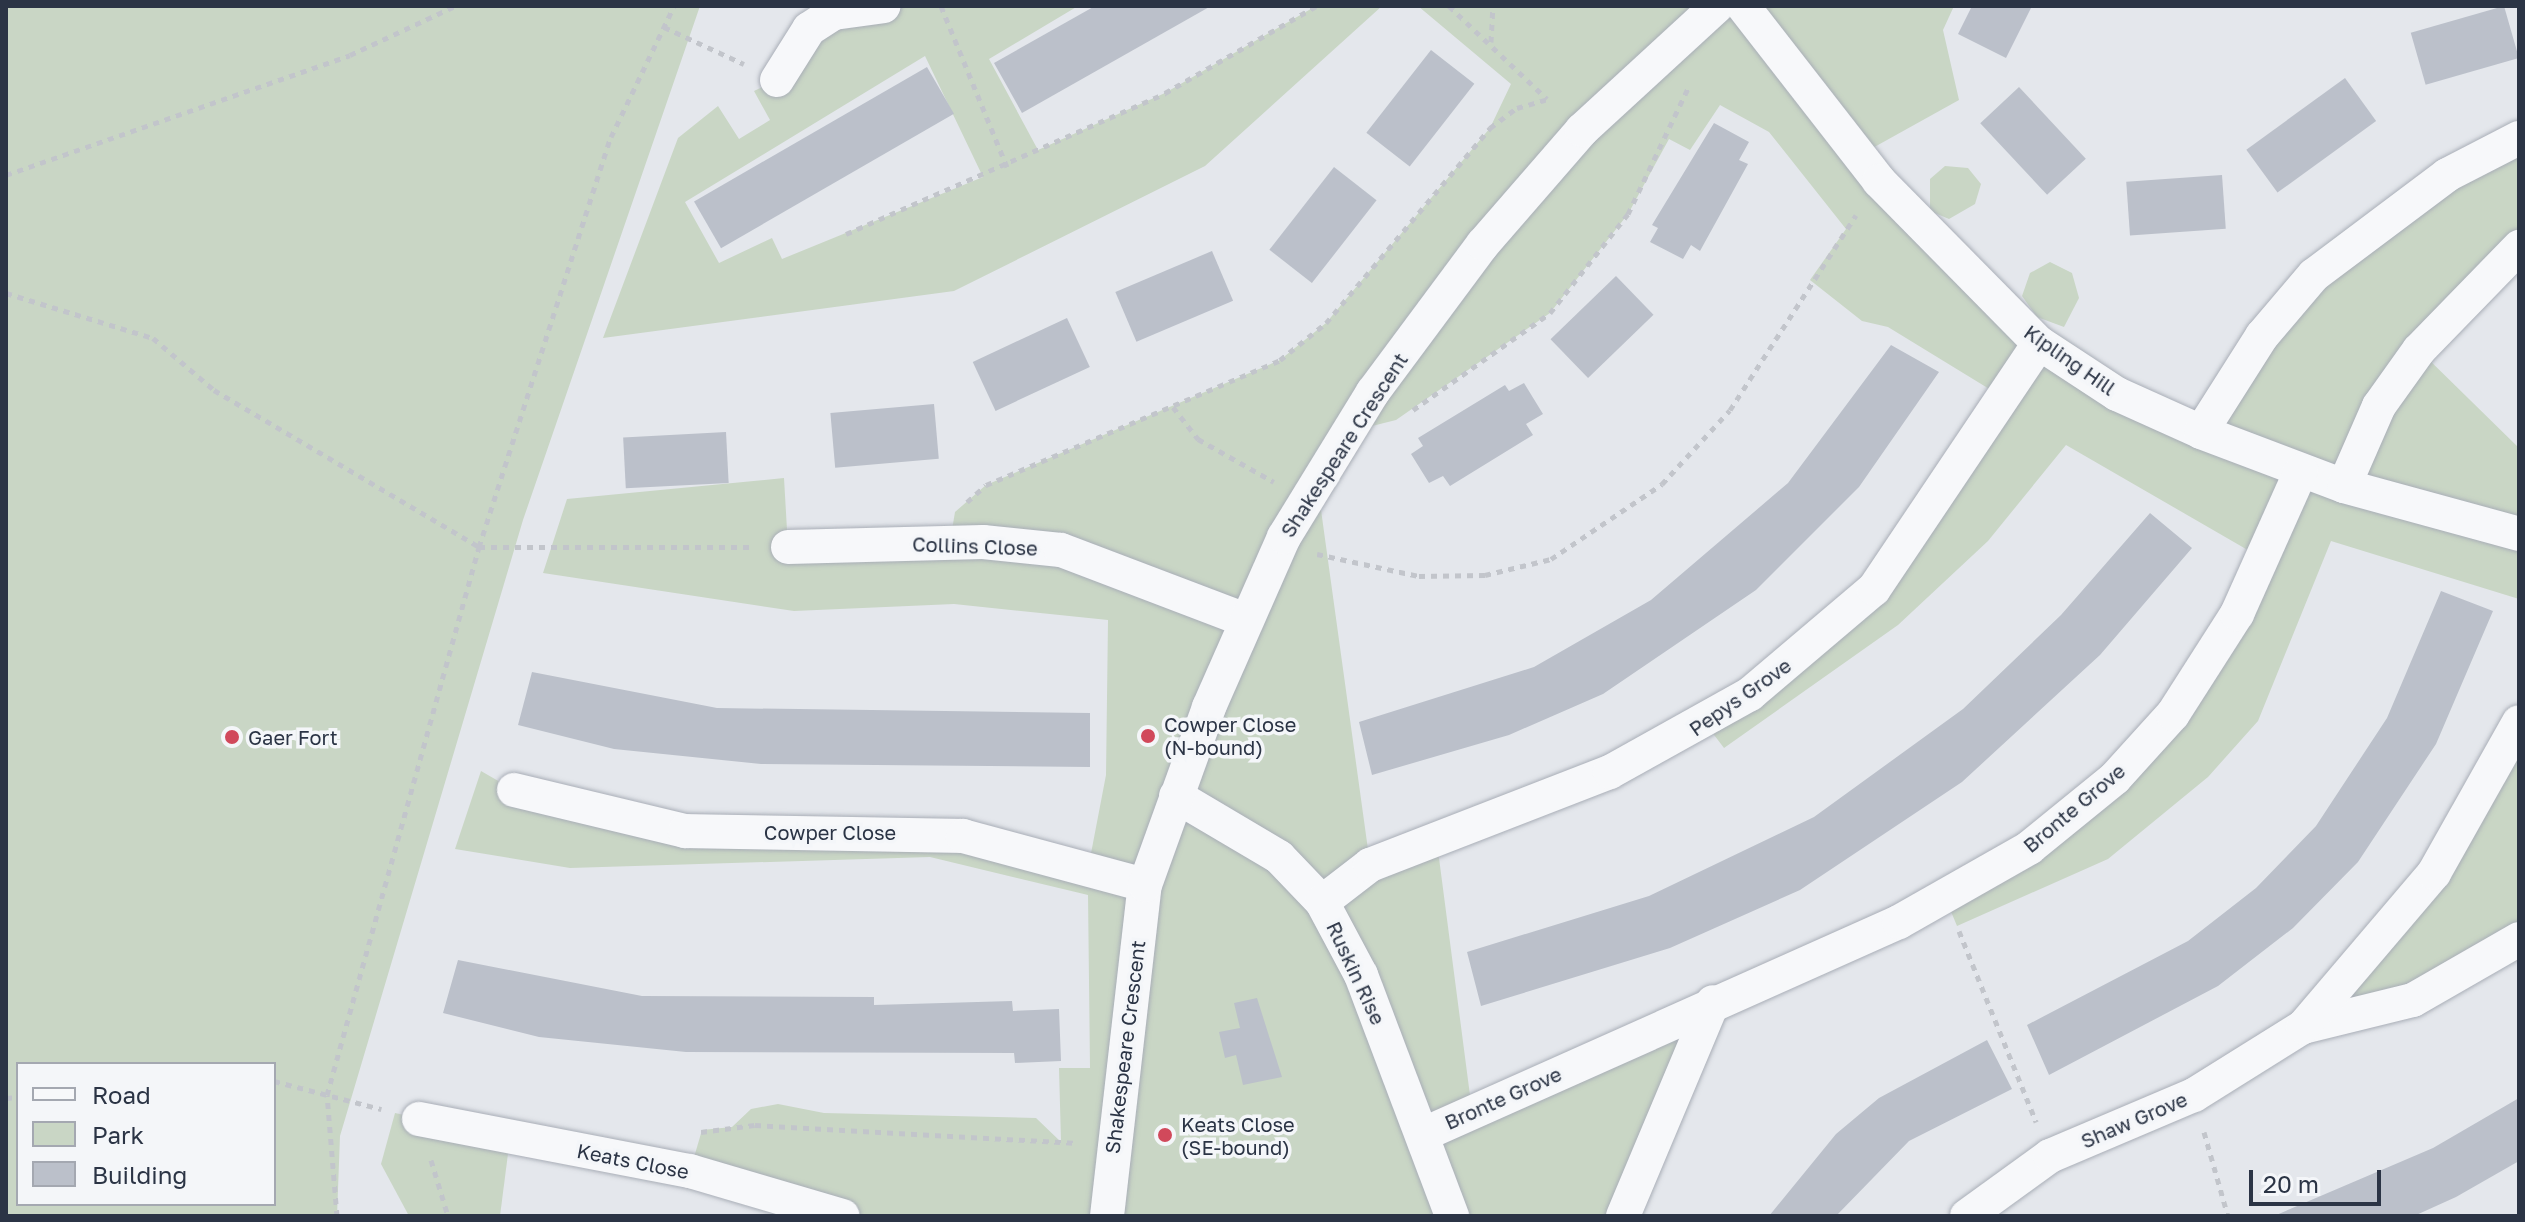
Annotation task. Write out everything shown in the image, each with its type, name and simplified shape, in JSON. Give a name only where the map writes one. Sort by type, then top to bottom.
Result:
[{"type":"street","points":[[777,80],[809,29],[834,13],[884,6]]},
{"type":"street","name":"Shakespeare Crescent","points":[[1107,1216],[1145,885],[1176,796],[1245,620],[1284,537],[1373,392],[1483,244],[1582,130],[1717,6]]},
{"type":"street","name":"Kipling Hill","points":[[1743,6],[1879,181],[2039,343],[2117,394],[2201,432],[2344,486],[2519,534]]},
{"type":"street","points":[[2201,432],[2262,336],[2314,275],[2434,183],[2519,138]]},
{"type":"street","points":[[2344,486],[2379,406],[2419,350],[2519,247]]},
{"type":"street","name":"Pepys Grove","points":[[1322,902],[1370,865],[1610,772],[1750,694],[1874,589],[2039,343]]},
{"type":"street","name":"Bronte Grove","points":[[1424,1134],[1945,897],[2029,848],[2115,778],[2173,714],[2237,614],[2301,471]]},
{"type":"street","name":"Collins Close","points":[[788,547],[951,542],[1061,550],[1245,620]]},
{"type":"street","name":"Shaw Grove","points":[[1967,1216],[2050,1156],[2194,1095],[2303,1027],[2434,873],[2519,722]]},
{"type":"street","name":"Cowper Close","points":[[514,790],[685,831],[963,836],[1145,885]]},
{"type":"street","name":"Ruskin Rise","points":[[1176,796],[1279,857],[1322,902],[1361,975],[1424,1134],[1452,1216]]},
{"type":"street","name":"Shaw Grove","points":[[2303,1027],[2413,1000],[2519,939]]},
{"type":"street","points":[[1623,1216],[1713,1002]]},
{"type":"street","name":"Keats Close","points":[[419,1119],[690,1171],[843,1216]]},
{"type":"path","points":[[6,175],[350,55],[455,6]]},
{"type":"path","points":[[337,1216],[327,1095],[479,547],[611,137],[674,6]]},
{"type":"path","points":[[941,6],[1007,167]]},
{"type":"path","points":[[846,234],[1007,167],[1165,93],[1316,6]]},
{"type":"path","points":[[1449,6],[1582,130]]},
{"type":"path","points":[[1491,43],[1493,6]]},
{"type":"path","points":[[664,27],[777,80]]},
{"type":"path","points":[[1408,412],[1550,313],[1628,214],[1690,82]]},
{"type":"path","points":[[951,542],[955,512],[986,485],[1280,360],[1326,323],[1490,128],[1517,108],[1548,99]]},
{"type":"path","points":[[1284,537],[1331,562],[1419,576],[1485,575],[1551,559],[1662,484],[1730,410],[1879,181]]},
{"type":"path","points":[[6,293],[153,338],[214,390],[479,547],[788,547]]},
{"type":"path","points":[[1173,407],[1198,439],[1305,499]]},
{"type":"path","points":[[1945,897],[2050,1156]]},
{"type":"path","points":[[276,1082],[419,1119],[448,1216]]},
{"type":"path","points":[[2194,1095],[2228,1216]]},
{"type":"path","points":[[690,1171],[702,1130],[755,1125],[1113,1143]]},
{"type":"green space","name":"Gaer Fort","points":[[6,6],[700,6],[523,520],[340,1136],[337,1216],[6,1216]]},
{"type":"green space","points":[[884,6],[1078,6],[989,59],[1038,150],[1165,93],[1316,6],[1382,6],[1205,166],[954,291],[603,338],[678,138],[718,106],[739,139],[770,120],[754,91],[777,80],[809,29]],"holes":[[[925,56],[983,177],[782,259],[772,238],[719,263],[685,202]]]},
{"type":"green space","points":[[1418,6],[1954,6],[1943,30],[1959,100],[1860,155],[2039,343],[2201,432],[2262,336],[2519,138],[2519,247],[2419,350],[2519,448],[2519,599],[2331,541],[2258,721],[2208,777],[2108,859],[1957,926],[1945,897],[2115,778],[2265,560],[2066,445],[1988,541],[1898,625],[1724,748],[1705,723],[1816,643],[2004,398],[1888,327],[1862,321],[1810,280],[1846,229],[1769,132],[1720,105],[1690,150],[1669,139],[1628,214],[1550,313],[1396,420],[1348,432],[1317,481],[1370,864],[1436,835],[1471,1103],[1713,1002],[1623,1216],[843,1216],[690,1171],[702,1130],[732,1127],[751,1109],[778,1104],[824,1113],[1036,1118],[1061,1142],[1059,1068],[1090,1068],[1088,895],[930,857],[570,868],[455,849],[481,771],[514,790],[592,812],[880,831],[1088,869],[1106,775],[1108,620],[954,604],[794,611],[543,573],[567,499],[784,478],[788,547],[950,542],[955,512],[986,485],[1280,360],[1326,323],[1490,128],[1511,84]]},
{"type":"green space","points":[[1945,166],[1968,168],[1981,184],[1975,204],[1949,219],[1930,211],[1930,179]]},
{"type":"green space","points":[[2050,262],[2072,273],[2079,298],[2064,327],[2037,317],[2022,296],[2030,273]]},
{"type":"green space","points":[[2519,722],[2519,939],[2303,1027],[2376,946]]},
{"type":"green space","points":[[395,1113],[510,1138],[500,1216],[409,1216],[381,1164]]},
{"type":"building","points":[[1095,6],[1211,6],[1022,113],[994,63]]},
{"type":"building","points":[[1972,6],[2032,6],[2006,58],[1958,34]]},
{"type":"building","points":[[2504,6],[2519,58],[2426,85],[2411,33]]},
{"type":"building","points":[[1431,50],[1474,84],[1410,167],[1366,133]]},
{"type":"building","points":[[927,67],[954,114],[721,248],[694,202]]},
{"type":"building","points":[[2345,78],[2376,121],[2277,193],[2246,150]]},
{"type":"building","points":[[2019,87],[2086,159],[2047,195],[1980,123]]},
{"type":"building","points":[[1714,123],[1749,142],[1739,160],[1748,164],[1700,251],[1691,245],[1683,259],[1650,242],[1658,228],[1652,225]]},
{"type":"building","points":[[1334,167],[1377,200],[1312,283],[1269,250]]},
{"type":"building","points":[[2222,175],[2226,229],[2130,236],[2126,182]]},
{"type":"building","points":[[1212,251],[1233,301],[1136,342],[1115,292]]},
{"type":"building","points":[[1616,276],[1654,315],[1588,378],[1551,339]]},
{"type":"building","points":[[1067,318],[1090,367],[996,411],[973,362]]},
{"type":"building","points":[[1891,345],[1939,372],[1859,487],[1756,590],[1603,694],[1509,735],[1372,775],[1359,722],[1534,667],[1651,600],[1788,483]]},
{"type":"building","points":[[1524,383],[1543,414],[1526,424],[1533,435],[1450,486],[1443,476],[1429,483],[1411,454],[1423,446],[1418,438],[1505,385],[1509,391]]},
{"type":"building","points":[[934,404],[939,459],[835,468],[830,413]]},
{"type":"building","points":[[726,432],[729,483],[626,488],[623,437]]},
{"type":"building","points":[[2150,513],[2192,548],[2100,655],[1962,782],[1800,890],[1670,948],[1481,1006],[1467,952],[1649,896],[1814,817],[1963,709],[2061,615]]},
{"type":"building","points":[[2441,591],[2493,611],[2436,744],[2358,862],[2293,928],[2218,986],[2049,1075],[2027,1025],[2188,941],[2256,888],[2316,826],[2387,718]]},
{"type":"building","points":[[532,672],[717,708],[1090,713],[1090,767],[761,764],[614,749],[518,725]]},
{"type":"building","points":[[458,960],[642,996],[874,997],[874,1005],[1012,1001],[1013,1011],[1059,1009],[1061,1061],[1015,1063],[1014,1053],[686,1052],[539,1037],[443,1013]]},
{"type":"building","points":[[1257,998],[1282,1077],[1243,1085],[1236,1055],[1225,1058],[1219,1032],[1240,1028],[1234,1003]]},
{"type":"building","points":[[1987,1040],[2012,1089],[1909,1141],[1836,1216],[1769,1216],[1836,1134],[1879,1098]]},
{"type":"building","points":[[2519,1098],[2519,1161],[2456,1197],[2414,1216],[2274,1216],[2433,1148]]},
{"type":"place","name":"Cowper Close (N-bound)","points":[[1148,736]]},
{"type":"place","name":"Gaer Fort","points":[[232,737]]},
{"type":"place","name":"Keats Close (SE-bound)","points":[[1165,1135]]}]
